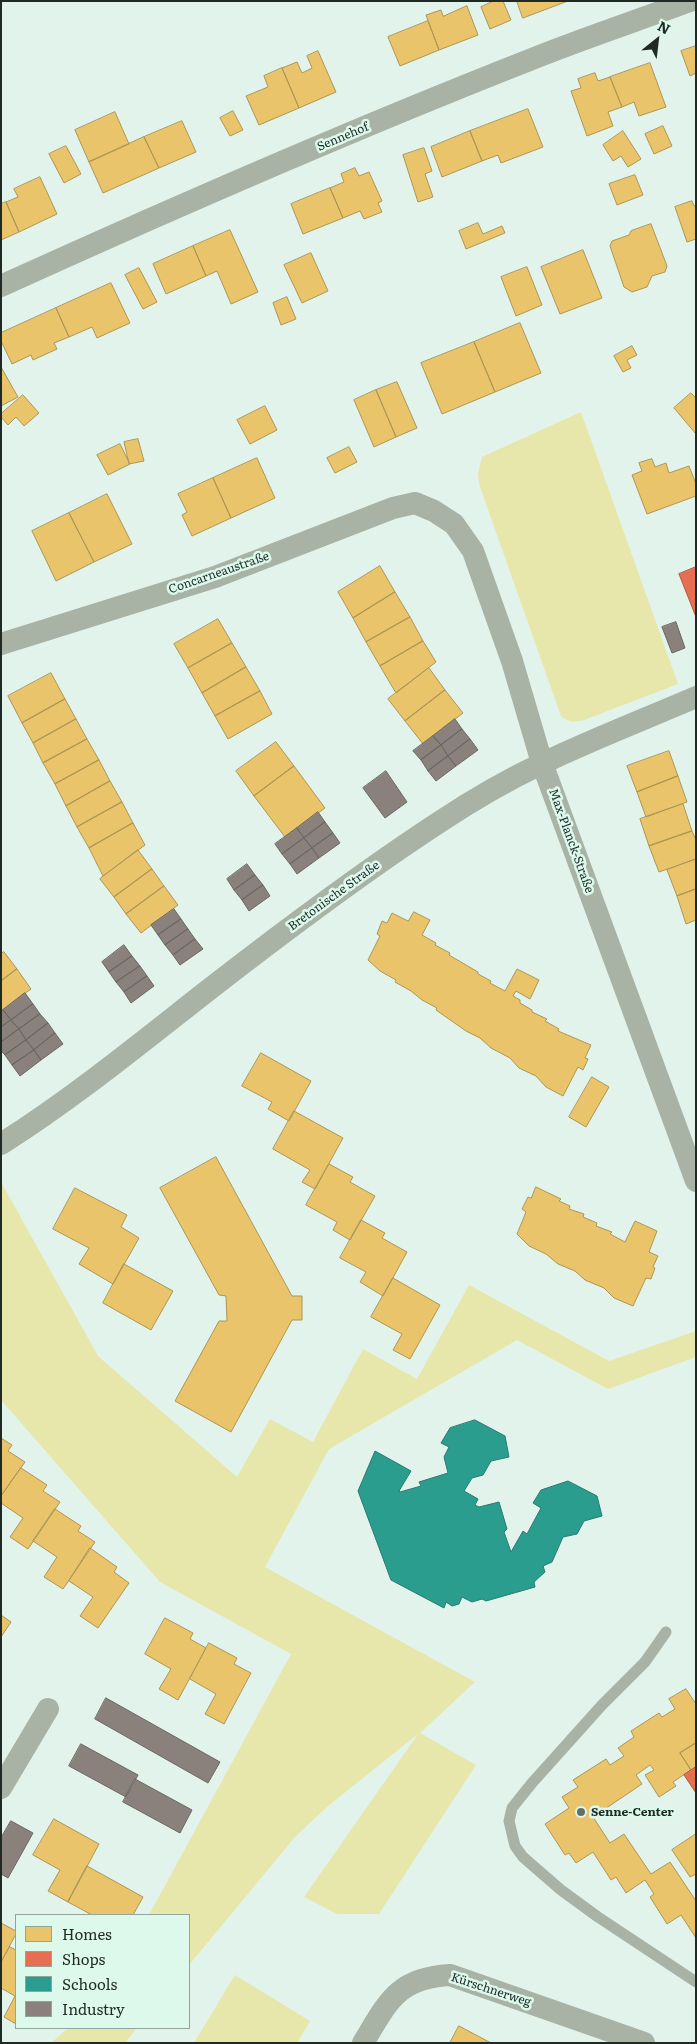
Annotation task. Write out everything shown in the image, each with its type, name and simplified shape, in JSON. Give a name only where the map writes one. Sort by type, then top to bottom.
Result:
[{"type":"street","name":"Sennehof","points":[[1,286],[178,205],[438,97],[528,60],[690,1]]},
{"type":"street","name":"Concarneaustraße","points":[[1,644],[215,577],[393,508],[415,503],[434,511]]},
{"type":"street","name":"Max-Planck-Straße","points":[[434,511],[454,524],[473,551],[512,661],[542,763],[696,1181]]},
{"type":"street","name":"Bretonische Straße","points":[[1,1144],[35,1122],[116,1062],[254,955],[392,854],[493,790],[542,763],[696,697]]},
{"type":"street","points":[[1,1788],[48,1709]]},
{"type":"street","name":"Kürschnerweg","points":[[362,2043],[387,2004],[402,1989],[415,1980],[432,1976],[450,1975],[644,2043]]},
{"type":"lane","points":[[666,1632],[645,1662],[542,1770],[512,1808],[509,1821],[515,1846],[523,1857],[561,1890],[696,1982]]},
{"type":"shaded area","points":[[581,412],[678,684],[584,720],[569,721],[561,716],[479,484],[478,473],[482,457]]},
{"type":"shaded area","points":[[1,1182],[98,1356],[237,1477],[270,1419],[313,1442],[363,1349],[417,1379],[469,1285],[609,1361],[696,1331],[696,1357],[608,1389],[517,1340],[329,1449],[265,1567],[475,1682],[420,1733],[476,1765],[379,1914],[337,1914],[304,1897],[418,1734],[328,1806],[295,1837],[190,1964],[190,1914],[150,1914],[291,1654],[160,1582],[1,1400]]},
{"type":"shaded area","points":[[235,1975],[310,2021],[297,2043],[194,2043]]},
{"type":"shaded area","points":[[67,2029],[136,2029],[125,2043],[51,2043]]},
{"type":"building: Homes","points":[[494,1],[503,1],[511,20],[490,29],[481,7]]},
{"type":"building: Homes","points":[[517,1],[568,1],[523,18]]},
{"type":"building: Homes","points":[[467,6],[478,35],[439,50],[426,15],[441,10],[443,16]]},
{"type":"building: Homes","points":[[428,21],[439,50],[400,66],[388,37]]},
{"type":"building: Homes","points":[[696,46],[696,73],[690,76],[681,51]]},
{"type":"building: Homes","points":[[318,51],[336,92],[299,108],[282,68],[297,62],[302,73],[312,68],[307,56]]},
{"type":"building: Homes","points":[[650,63],[666,107],[639,116],[634,102],[622,107],[610,77]]},
{"type":"building: Homes","points":[[282,68],[299,108],[259,125],[246,96],[268,87],[264,76]]},
{"type":"building: Homes","points":[[595,73],[598,81],[610,77],[622,107],[608,112],[613,126],[587,136],[571,91],[581,88],[578,79]]},
{"type":"building: Homes","points":[[528,109],[543,147],[501,163],[498,155],[482,161],[470,131]]},
{"type":"building: Homes","points":[[233,111],[243,130],[230,136],[220,118]]},
{"type":"building: Homes","points":[[115,112],[129,144],[89,162],[75,130]]},
{"type":"building: Homes","points":[[182,121],[196,152],[159,168],[144,137]]},
{"type":"building: Homes","points":[[663,126],[672,146],[654,154],[645,134]]},
{"type":"building: Homes","points":[[470,131],[482,161],[442,177],[431,147]]},
{"type":"building: Homes","points":[[623,131],[641,159],[628,167],[621,156],[613,161],[603,145]]},
{"type":"building: Homes","points":[[144,137],[159,168],[103,193],[89,162]]},
{"type":"building: Homes","points":[[66,146],[81,174],[64,183],[49,154]]},
{"type":"building: Homes","points":[[424,148],[432,171],[425,174],[433,197],[418,202],[403,155]]},
{"type":"building: Homes","points":[[355,168],[359,176],[369,172],[382,201],[378,203],[382,212],[364,219],[360,211],[343,218],[330,188],[344,182],[341,174]]},
{"type":"building: Homes","points":[[635,175],[643,195],[617,205],[609,184]]},
{"type":"building: Homes","points":[[40,177],[57,214],[19,232],[6,202],[18,197],[14,189]]},
{"type":"building: Homes","points":[[330,188],[343,218],[303,234],[291,204]]},
{"type":"building: Homes","points":[[692,201],[694,206],[696,206],[696,239],[687,242],[675,207]]},
{"type":"building: Homes","points":[[6,202],[19,232],[1,240],[1,204]]},
{"type":"building: Homes","points":[[478,223],[483,234],[502,226],[505,233],[466,249],[459,231]]},
{"type":"building: Homes","points":[[651,224],[667,266],[665,272],[652,276],[647,287],[632,292],[624,287],[610,246],[612,241],[629,235],[631,231]]},
{"type":"building: Homes","points":[[230,230],[258,292],[231,304],[217,271],[206,276],[193,246]]},
{"type":"building: Homes","points":[[193,246],[206,276],[166,294],[153,264]]},
{"type":"building: Homes","points":[[583,250],[602,298],[560,314],[541,267]]},
{"type":"building: Homes","points":[[311,253],[328,291],[302,303],[284,265]]},
{"type":"building: Homes","points":[[527,267],[542,305],[516,316],[501,277]]},
{"type":"building: Homes","points":[[139,268],[157,302],[143,309],[125,275]]},
{"type":"building: Homes","points":[[111,283],[130,323],[97,338],[92,327],[69,337],[56,308]]},
{"type":"building: Homes","points":[[287,297],[296,319],[281,325],[273,303]]},
{"type":"building: Homes","points":[[56,308],[69,337],[54,343],[57,349],[33,360],[31,355],[12,364],[1,341],[1,333]]},
{"type":"building: Homes","points":[[520,323],[541,373],[495,392],[474,342]]},
{"type":"building: Homes","points":[[474,342],[495,392],[442,414],[421,363]]},
{"type":"building: Homes","points":[[632,346],[637,355],[627,360],[631,368],[623,372],[614,356]]},
{"type":"building: Homes","points":[[1,367],[18,397],[1,406]]},
{"type":"building: Homes","points":[[397,382],[417,428],[396,437],[376,390]]},
{"type":"building: Homes","points":[[376,390],[396,437],[374,447],[354,400]]},
{"type":"building: Homes","points":[[691,393],[696,398],[696,434],[674,408]]},
{"type":"building: Homes","points":[[23,395],[39,413],[24,426],[16,417],[8,425],[1,417],[1,414]]},
{"type":"building: Homes","points":[[265,406],[277,430],[250,444],[237,420]]},
{"type":"building: Homes","points":[[138,439],[144,461],[129,464],[124,442]]},
{"type":"building: Homes","points":[[120,444],[130,464],[108,475],[97,455]]},
{"type":"building: Homes","points":[[349,447],[357,462],[335,473],[327,458]]},
{"type":"building: Homes","points":[[257,458],[275,498],[231,518],[213,478]]},
{"type":"building: Homes","points":[[652,459],[655,467],[666,463],[669,473],[689,466],[696,484],[696,496],[647,514],[632,475],[642,471],[639,463]]},
{"type":"building: Homes","points":[[213,478],[231,518],[192,536],[182,515],[187,512],[178,494]]},
{"type":"building: Homes","points":[[107,494],[132,544],[94,562],[69,513]]},
{"type":"building: Homes","points":[[69,513],[94,562],[56,581],[32,531]]},
{"type":"building: Homes","points":[[380,566],[395,592],[353,618],[338,592]]},
{"type":"building: Homes","points":[[395,592],[410,617],[366,642],[353,618]]},
{"type":"building: Homes","points":[[410,617],[423,641],[380,666],[366,642]]},
{"type":"building: Homes","points":[[218,619],[232,643],[188,668],[174,644]]},
{"type":"building: Homes","points":[[423,641],[436,662],[396,693],[380,666]]},
{"type":"building: Homes","points":[[232,643],[246,667],[202,693],[188,668]]},
{"type":"building: Homes","points":[[246,667],[260,691],[215,716],[202,693]]},
{"type":"building: Homes","points":[[429,668],[445,690],[405,721],[388,699]]},
{"type":"building: Homes","points":[[51,673],[65,699],[22,723],[8,696]]},
{"type":"building: Homes","points":[[445,690],[463,713],[423,744],[405,721]]},
{"type":"building: Homes","points":[[260,691],[272,714],[228,739],[215,716]]},
{"type":"building: Homes","points":[[65,699],[76,719],[33,743],[22,723]]},
{"type":"building: Homes","points":[[76,719],[87,739],[43,763],[33,743]]},
{"type":"building: Homes","points":[[87,739],[99,760],[55,784],[43,763]]},
{"type":"building: Homes","points":[[276,742],[294,766],[254,796],[236,771]]},
{"type":"building: Homes","points":[[669,751],[678,776],[637,792],[627,766]]},
{"type":"building: Homes","points":[[99,760],[110,781],[66,806],[55,784]]},
{"type":"building: Homes","points":[[294,766],[325,808],[285,837],[254,796]]},
{"type":"building: Homes","points":[[678,776],[687,802],[646,817],[637,792]]},
{"type":"building: Homes","points":[[110,781],[122,802],[77,827],[66,806]]},
{"type":"building: Homes","points":[[122,802],[133,823],[89,848],[77,827]]},
{"type":"building: Homes","points":[[683,804],[692,831],[649,846],[640,819]]},
{"type":"building: Homes","points":[[133,823],[145,845],[103,876],[89,848]]},
{"type":"building: Homes","points":[[692,831],[696,840],[696,859],[659,872],[649,846]]},
{"type":"building: Homes","points":[[138,850],[152,869],[114,897],[100,879]]},
{"type":"building: Homes","points":[[696,859],[696,889],[677,896],[667,870]]},
{"type":"building: Homes","points":[[152,869],[164,886],[126,914],[114,897]]},
{"type":"building: Homes","points":[[164,886],[178,905],[141,933],[126,914]]},
{"type":"building: Homes","points":[[696,889],[696,920],[686,924],[677,896]]},
{"type":"building: Homes","points":[[414,912],[430,920],[422,935],[450,953],[449,955],[491,981],[490,983],[505,991],[517,969],[539,980],[530,999],[516,991],[513,996],[532,1010],[532,1012],[547,1019],[545,1021],[559,1029],[558,1031],[591,1045],[585,1058],[588,1059],[583,1070],[578,1067],[563,1096],[546,1087],[536,1076],[519,1068],[510,1058],[491,1048],[480,1038],[466,1031],[436,1010],[437,1008],[395,982],[396,980],[380,971],[368,960],[380,936],[377,934],[382,921],[387,923],[392,913],[408,921]]},
{"type":"building: Homes","points":[[4,952],[17,969],[1,981],[1,954]]},
{"type":"building: Homes","points":[[17,969],[31,989],[1,1011],[1,981]]},
{"type":"building: Homes","points":[[261,1053],[311,1081],[289,1121],[268,1109],[272,1102],[242,1086]]},
{"type":"building: Homes","points":[[592,1077],[609,1087],[586,1127],[569,1117]]},
{"type":"building: Homes","points":[[294,1111],[343,1138],[315,1189],[302,1182],[310,1170],[273,1149]]},
{"type":"building: Homes","points":[[216,1157],[292,1296],[302,1296],[302,1320],[292,1320],[231,1432],[175,1401],[219,1321],[227,1321],[226,1296],[219,1295],[160,1188]]},
{"type":"building: Homes","points":[[329,1164],[353,1177],[350,1182],[375,1196],[350,1240],[333,1230],[337,1222],[306,1205]]},
{"type":"building: Homes","points":[[536,1187],[561,1199],[559,1201],[570,1206],[569,1209],[584,1214],[583,1217],[597,1223],[596,1226],[612,1232],[610,1234],[625,1242],[635,1221],[657,1231],[649,1252],[658,1256],[653,1267],[655,1268],[651,1279],[646,1278],[633,1306],[614,1298],[604,1288],[585,1280],[575,1271],[558,1264],[546,1254],[529,1246],[517,1234],[526,1212],[522,1209],[528,1197],[531,1198]]},
{"type":"building: Homes","points":[[75,1188],[127,1215],[121,1227],[139,1238],[113,1284],[79,1264],[89,1248],[53,1229]]},
{"type":"building: Homes","points":[[361,1220],[385,1233],[382,1238],[407,1252],[383,1296],[360,1282],[366,1272],[340,1258]]},
{"type":"building: Homes","points":[[124,1264],[173,1291],[151,1330],[103,1303]]},
{"type":"building: Homes","points":[[393,1278],[440,1305],[410,1359],[393,1350],[402,1334],[371,1317]]},
{"type":"building: Homes","points":[[1,1438],[12,1445],[8,1451],[25,1462],[1,1496]]},
{"type":"building: Homes","points":[[21,1468],[47,1485],[43,1491],[60,1502],[28,1549],[10,1537],[23,1518],[1,1503],[1,1496]]},
{"type":"building: Homes","points":[[55,1509],[81,1526],[78,1531],[95,1542],[63,1589],[44,1577],[57,1557],[33,1541]]},
{"type":"building: Homes","points":[[90,1548],[117,1567],[114,1572],[129,1583],[98,1628],[80,1616],[93,1597],[69,1581]]},
{"type":"building: Homes","points":[[1,1615],[11,1622],[1,1637]]},
{"type":"building: Homes","points":[[165,1618],[193,1633],[190,1639],[206,1648],[178,1700],[159,1689],[171,1669],[145,1654]]},
{"type":"building: Homes","points":[[209,1643],[237,1658],[234,1664],[251,1673],[224,1724],[205,1714],[216,1694],[190,1679]]},
{"type":"building: Homes","name":"Senne-Center","points":[[686,1689],[696,1704],[696,1743],[680,1753],[691,1770],[673,1782],[676,1786],[659,1797],[645,1775],[654,1770],[650,1765],[636,1775],[642,1784],[593,1817],[610,1843],[624,1834],[651,1874],[670,1862],[696,1901],[696,1938],[681,1915],[667,1924],[650,1897],[654,1894],[645,1880],[626,1893],[616,1877],[611,1880],[593,1852],[576,1863],[569,1853],[565,1855],[545,1824],[569,1808],[562,1797],[578,1787],[573,1780],[606,1759],[610,1765],[624,1756],[618,1748],[634,1737],[631,1731],[659,1713],[662,1717],[675,1709],[669,1699]]},
{"type":"building: Homes","points":[[696,1743],[696,1767],[691,1770],[680,1753]]},
{"type":"building: Homes","points":[[54,1819],[99,1844],[68,1902],[48,1891],[60,1870],[33,1855]]},
{"type":"building: Homes","points":[[696,1834],[696,1874],[690,1877],[672,1850]]},
{"type":"building: Homes","points":[[87,1866],[143,1897],[134,1914],[90,1914],[68,1902]]},
{"type":"building: Homes","points":[[1,1923],[15,1930],[15,1936],[1,1962]]},
{"type":"building: Homes","points":[[10,1947],[15,1950],[15,1996],[1,1988],[1,1962]]},
{"type":"building: Homes","points":[[15,1996],[15,2023],[4,2017]]},
{"type":"building: Homes","points":[[459,2026],[491,2043],[450,2043]]},
{"type":"building: Shops","points":[[696,567],[696,617],[679,574]]},
{"type":"building: Shops","points":[[696,1767],[696,1793],[684,1775]]},
{"type":"building: Schools","points":[[475,1420],[505,1436],[509,1457],[491,1461],[483,1475],[472,1478],[464,1491],[478,1499],[475,1505],[479,1507],[499,1502],[507,1529],[504,1532],[511,1552],[523,1531],[527,1534],[541,1508],[533,1503],[541,1490],[568,1481],[597,1496],[602,1516],[584,1521],[577,1534],[563,1537],[552,1562],[543,1566],[545,1572],[534,1582],[535,1587],[486,1601],[482,1599],[472,1602],[462,1597],[459,1604],[452,1606],[446,1602],[444,1608],[391,1580],[358,1491],[375,1451],[411,1471],[400,1492],[421,1486],[419,1482],[448,1473],[444,1457],[449,1447],[441,1443],[450,1428]]},
{"type":"building: Industry","points":[[676,622],[685,648],[672,653],[662,627]]},
{"type":"building: Industry","points":[[455,719],[462,729],[441,745],[433,736]]},
{"type":"building: Industry","points":[[462,729],[470,739],[448,756],[441,745]]},
{"type":"building: Industry","points":[[433,736],[441,745],[421,760],[413,751]]},
{"type":"building: Industry","points":[[470,739],[478,750],[456,766],[448,756]]},
{"type":"building: Industry","points":[[441,745],[448,756],[428,771],[421,760]]},
{"type":"building: Industry","points":[[448,756],[456,766],[436,781],[428,771]]},
{"type":"building: Industry","points":[[386,771],[407,802],[385,818],[363,788]]},
{"type":"building: Industry","points":[[318,812],[325,822],[304,838],[297,828]]},
{"type":"building: Industry","points":[[325,822],[333,833],[312,848],[304,838]]},
{"type":"building: Industry","points":[[297,828],[304,838],[282,854],[275,844]]},
{"type":"building: Industry","points":[[333,833],[340,843],[319,858],[312,848]]},
{"type":"building: Industry","points":[[304,838],[312,848],[290,864],[282,854]]},
{"type":"building: Industry","points":[[312,848],[319,858],[297,874],[290,864]]},
{"type":"building: Industry","points":[[247,864],[255,875],[234,890],[227,879]]},
{"type":"building: Industry","points":[[255,875],[263,885],[242,900],[234,890]]},
{"type":"building: Industry","points":[[263,885],[270,896],[249,911],[242,900]]},
{"type":"building: Industry","points":[[174,909],[181,919],[158,935],[151,925]]},
{"type":"building: Industry","points":[[181,919],[188,929],[165,945],[158,935]]},
{"type":"building: Industry","points":[[188,929],[195,939],[173,955],[165,945]]},
{"type":"building: Industry","points":[[195,939],[203,949],[180,965],[173,955]]},
{"type":"building: Industry","points":[[124,945],[132,956],[109,972],[102,962]]},
{"type":"building: Industry","points":[[132,956],[140,966],[116,982],[109,972]]},
{"type":"building: Industry","points":[[140,966],[147,976],[124,992],[116,982]]},
{"type":"building: Industry","points":[[147,976],[154,986],[131,1003],[124,992]]},
{"type":"building: Industry","points":[[25,993],[33,1004],[11,1020],[3,1010]]},
{"type":"building: Industry","points":[[33,1004],[40,1014],[19,1029],[11,1020]]},
{"type":"building: Industry","points":[[3,1010],[11,1020],[1,1027],[1,1011]]},
{"type":"building: Industry","points":[[40,1014],[48,1023],[26,1040],[19,1029]]},
{"type":"building: Industry","points":[[11,1020],[19,1029],[1,1042],[1,1027]]},
{"type":"building: Industry","points":[[48,1023],[55,1033],[34,1050],[26,1040]]},
{"type":"building: Industry","points":[[19,1029],[26,1040],[5,1055],[1,1051],[1,1042]]},
{"type":"building: Industry","points":[[55,1033],[63,1044],[41,1060],[34,1050]]},
{"type":"building: Industry","points":[[26,1040],[34,1050],[12,1065],[5,1055]]},
{"type":"building: Industry","points":[[34,1050],[41,1060],[20,1076],[12,1065]]},
{"type":"building: Industry","points":[[106,1698],[220,1762],[208,1783],[95,1719]]},
{"type":"building: Industry","points":[[81,1744],[138,1775],[126,1797],[69,1766]]},
{"type":"building: Industry","points":[[135,1779],[192,1810],[180,1833],[123,1802]]},
{"type":"building: Industry","points":[[11,1821],[33,1833],[8,1878],[1,1874],[1,1838]]},
{"type":"place","name":"Senne-Center","points":[[581,1812]]}]
